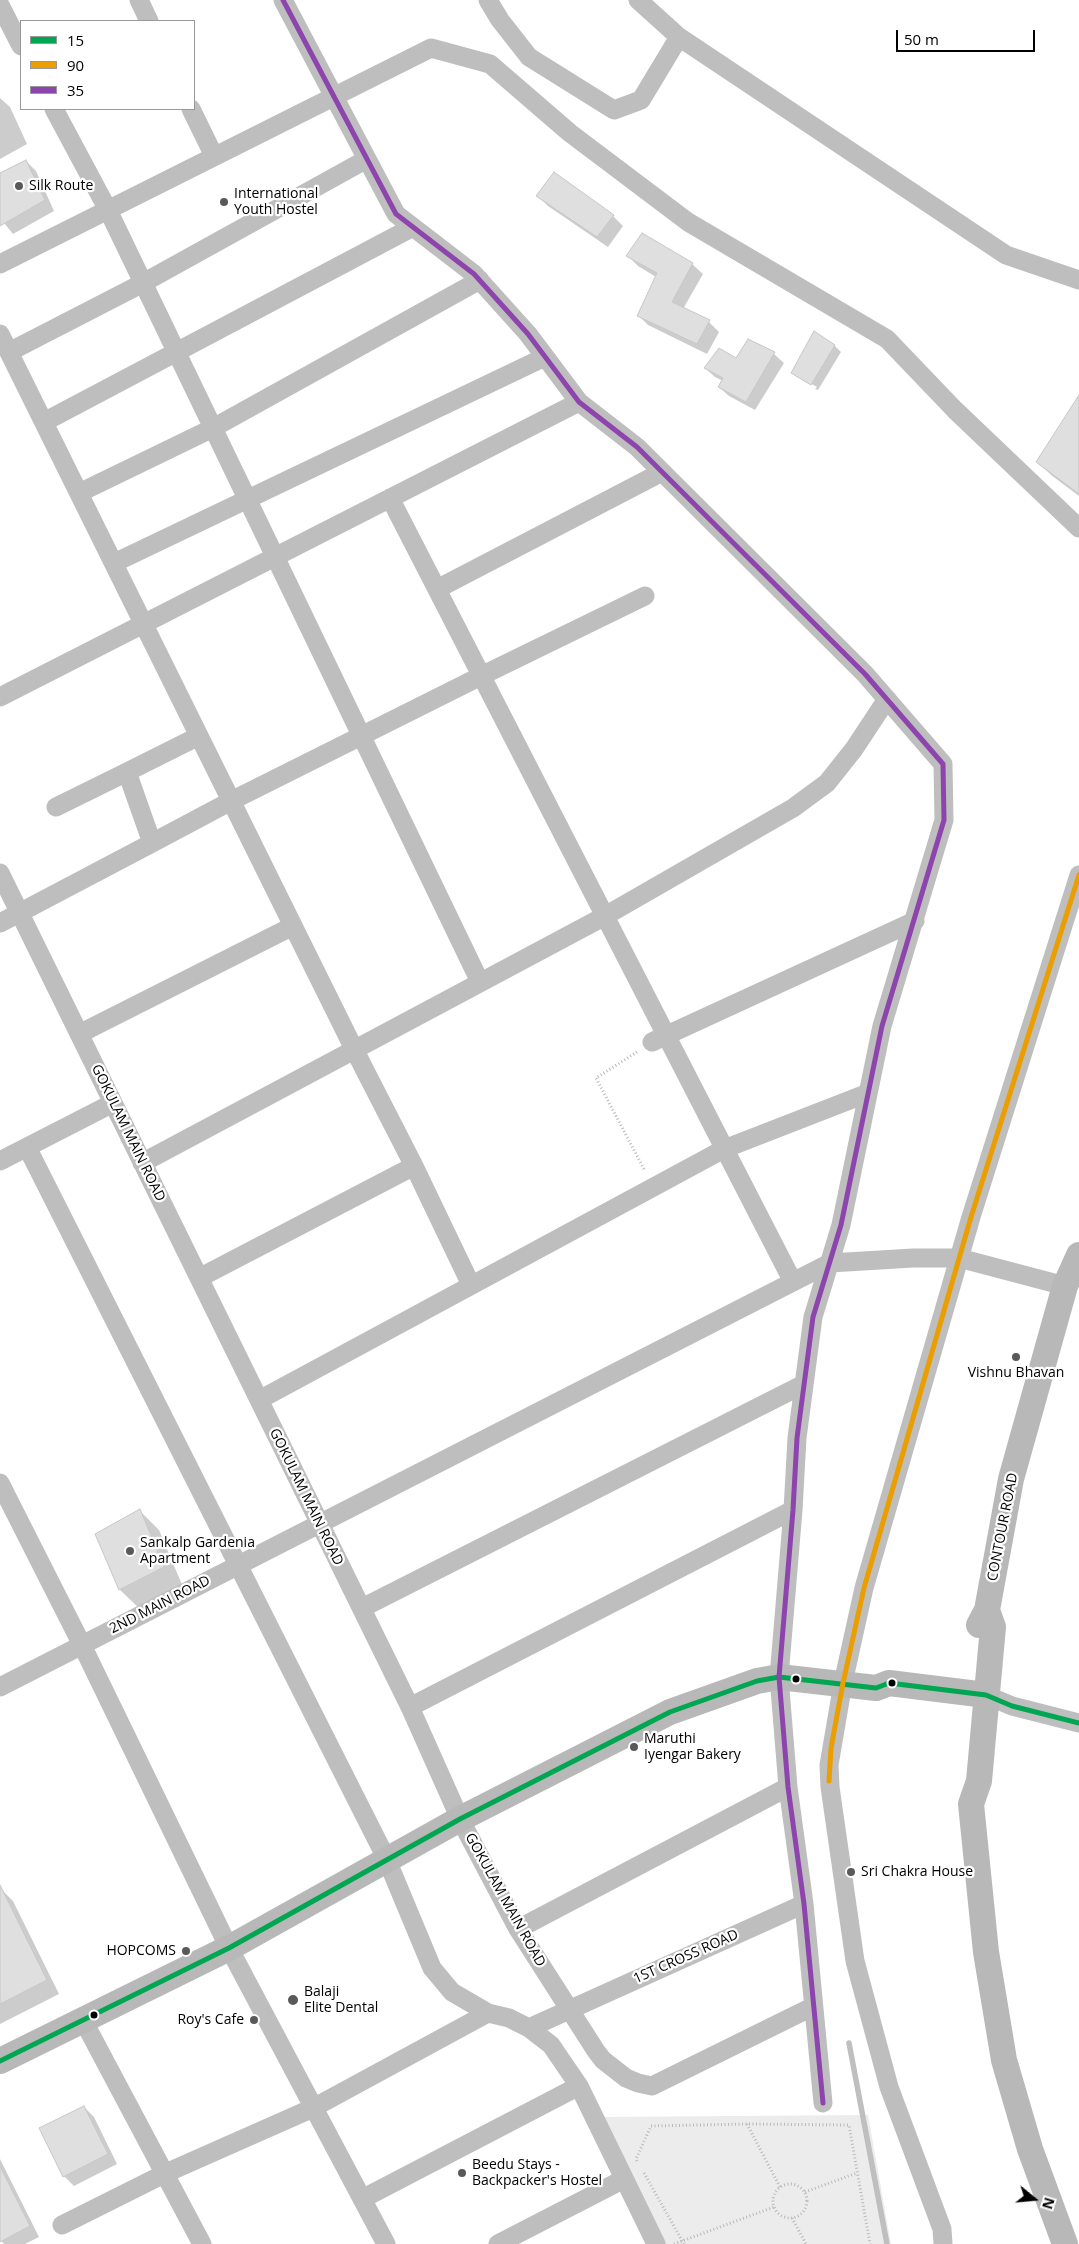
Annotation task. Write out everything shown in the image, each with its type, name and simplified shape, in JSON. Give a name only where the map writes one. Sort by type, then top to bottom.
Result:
[{"type":"main road","name":"CONTOUR ROAD","points":[[1058,2242],[1004,2060],[986,1952],[971,1804],[979,1781],[978,1626],[988,1610],[1011,1479],[1065,1286],[1079,1255]]},
{"type":"main road","points":[[0,2061],[229,1948],[460,1819],[670,1712],[757,1680],[779,1677],[843,1683],[876,1688],[885,1697],[977,1702]]},
{"type":"street","points":[[139,0],[149,20]]},
{"type":"street","points":[[283,0],[396,214],[480,280],[528,334],[579,402],[637,447],[866,674],[943,764],[944,820],[882,1026],[841,1224],[813,1317],[797,1438],[779,1677],[788,1787],[804,1904],[812,2007],[823,2103]]},
{"type":"street","points":[[488,0],[500,20],[529,57],[614,110],[641,100],[679,37]]},
{"type":"street","points":[[638,0],[679,37],[1006,255],[1079,280]]},
{"type":"street","points":[[0,5],[20,44]]},
{"type":"street","points":[[0,264],[431,48],[490,64],[570,133],[688,222],[887,339],[955,410],[1079,528]]},
{"type":"street","points":[[55,110],[108,210],[480,982]]},
{"type":"street","points":[[191,110],[214,156]]},
{"type":"street","points":[[9,352],[143,283],[367,159]]},
{"type":"street","points":[[44,422],[412,227]]},
{"type":"street","points":[[79,493],[213,428],[480,280]]},
{"type":"street","points":[[0,334],[354,1049],[414,1166],[471,1285]]},
{"type":"street","points":[[114,563],[545,356]]},
{"type":"street","points":[[0,697],[579,402]]},
{"type":"street","points":[[437,589],[662,472]]},
{"type":"street","points":[[390,498],[605,916],[659,1038],[724,1149],[793,1282]]},
{"type":"street","points":[[0,923],[231,801],[645,596]]},
{"type":"street","points":[[142,1162],[605,916],[793,808],[827,783],[854,749],[887,699]]},
{"type":"street","points":[[56,807],[199,736]]},
{"type":"street","points":[[126,772],[152,843]]},
{"type":"street","name":"GOKULAM MAIN ROAD","points":[[0,873],[362,1608],[410,1707],[460,1819],[518,1929],[565,2011],[603,2060],[626,2078],[652,2086],[812,2007]]},
{"type":"street","points":[[943,2244],[942,2229],[889,2087],[855,1960],[830,1787],[831,1748],[864,1588],[959,1258],[1079,875]]},
{"type":"street","points":[[659,1038],[915,920]]},
{"type":"street","points":[[79,1034],[293,926]]},
{"type":"street","points":[[259,1400],[471,1285],[651,1183],[724,1149],[868,1093]]},
{"type":"street","points":[[0,1161],[113,1103]]},
{"type":"street","points":[[27,1147],[387,1860],[432,1968],[452,1992],[488,2013],[536,2025],[579,2086],[656,2244]]},
{"type":"street","points":[[199,1278],[414,1166]]},
{"type":"street","points":[[830,1263],[913,1258],[959,1258],[1065,1286]]},
{"type":"street","name":"2ND MAIN ROAD","points":[[0,1687],[830,1263]]},
{"type":"street","points":[[362,1608],[804,1384]]},
{"type":"street","points":[[0,1483],[82,1645],[229,1948],[386,2244]]},
{"type":"street","points":[[410,1707],[793,1510]]},
{"type":"street","points":[[977,1702],[1012,1706],[1079,1723]]},
{"type":"street","points":[[518,1929],[788,1787]]},
{"type":"street","name":"1ST CROSS ROAD","points":[[536,2025],[804,1904]]},
{"type":"street","points":[[62,2225],[166,2173],[313,2108],[488,2013]]},
{"type":"street","points":[[83,2020],[166,2173],[199,2243]]},
{"type":"street","points":[[362,2198],[579,2086]]},
{"type":"street","points":[[498,2244],[624,2179]]},
{"type":"path","points":[[651,1183],[596,1078],[659,1038]]},
{"type":"path","points":[[747,2124],[780,2187]]},
{"type":"path","points":[[683,2242],[636,2159],[651,2126],[747,2124],[849,2125],[870,2244]]},
{"type":"path","points":[[805,2192],[857,2173]]},
{"type":"path","points":[[791,2184],[796,2185],[805,2192],[807,2203],[805,2209],[802,2213],[792,2218],[781,2216],[774,2207],[773,2196],[780,2187],[791,2184]]},
{"type":"path","points":[[674,2244],[774,2207]]},
{"type":"path","points":[[792,2218],[806,2244]]},
{"type":"shaded area","points":[[868,2115],[891,2244],[665,2244],[603,2117]]},
{"type":"building","name":"Silk Route","points":[[26,160],[45,200],[0,226],[0,173]]},
{"type":"building","points":[[554,172],[614,215],[597,237],[536,196]]},
{"type":"building","points":[[642,233],[693,263],[672,302],[710,320],[697,344],[637,316],[657,273],[626,256]]},
{"type":"building","points":[[814,331],[835,345],[811,385],[791,373]]},
{"type":"building","points":[[748,339],[775,352],[746,402],[718,387],[723,378],[704,368],[719,348],[736,358]]},
{"type":"building","points":[[1079,395],[1079,494],[1036,462]]},
{"type":"building","name":"Sankalp Gardenia Apartment","points":[[140,1509],[164,1567],[119,1590],[95,1534]]},
{"type":"building","points":[[0,1885],[47,1980],[0,2004]]},
{"type":"building","points":[[84,2106],[108,2154],[63,2177],[39,2128]]},
{"type":"building","points":[[0,2166],[30,2226],[0,2242]]},
{"type":"waterway","points":[[849,2043],[887,2244]]},
{"type":"transit line","name":"35","points":[[283,0],[396,214],[474,274],[528,334],[579,402],[637,447],[865,674],[943,764],[944,820],[882,1026],[841,1225],[813,1317],[797,1438],[779,1677],[788,1787],[804,1904],[823,2103]]},
{"type":"transit line","name":"90","points":[[829,1781],[831,1748],[864,1588],[971,1217],[1079,875]]},
{"type":"transit line","name":"15","points":[[0,2061],[229,1948],[460,1819],[670,1712],[757,1681],[779,1677],[876,1688],[889,1683],[986,1695],[1012,1706],[1079,1723]]},
{"type":"place","name":"Silk Route","points":[[19,186]]},
{"type":"place","name":"International Youth Hostel","points":[[224,202]]},
{"type":"place","name":"Vishnu Bhavan","points":[[1016,1357]]},
{"type":"place","name":"Sankalp Gardenia Apartment","points":[[130,1551]]},
{"type":"place","name":"Maruthi Iyengar Bakery","points":[[634,1747]]},
{"type":"place","name":"Sri Chakra House","points":[[851,1872]]},
{"type":"place","name":"HOPCOMS","points":[[186,1951]]},
{"type":"place","name":"Balaji Elite Dental","points":[[293,2000]]},
{"type":"place","name":"Roy's Cafe","points":[[254,2020]]},
{"type":"place","name":"Beedu Stays - Backpacker's Hostel","points":[[462,2173]]}]
